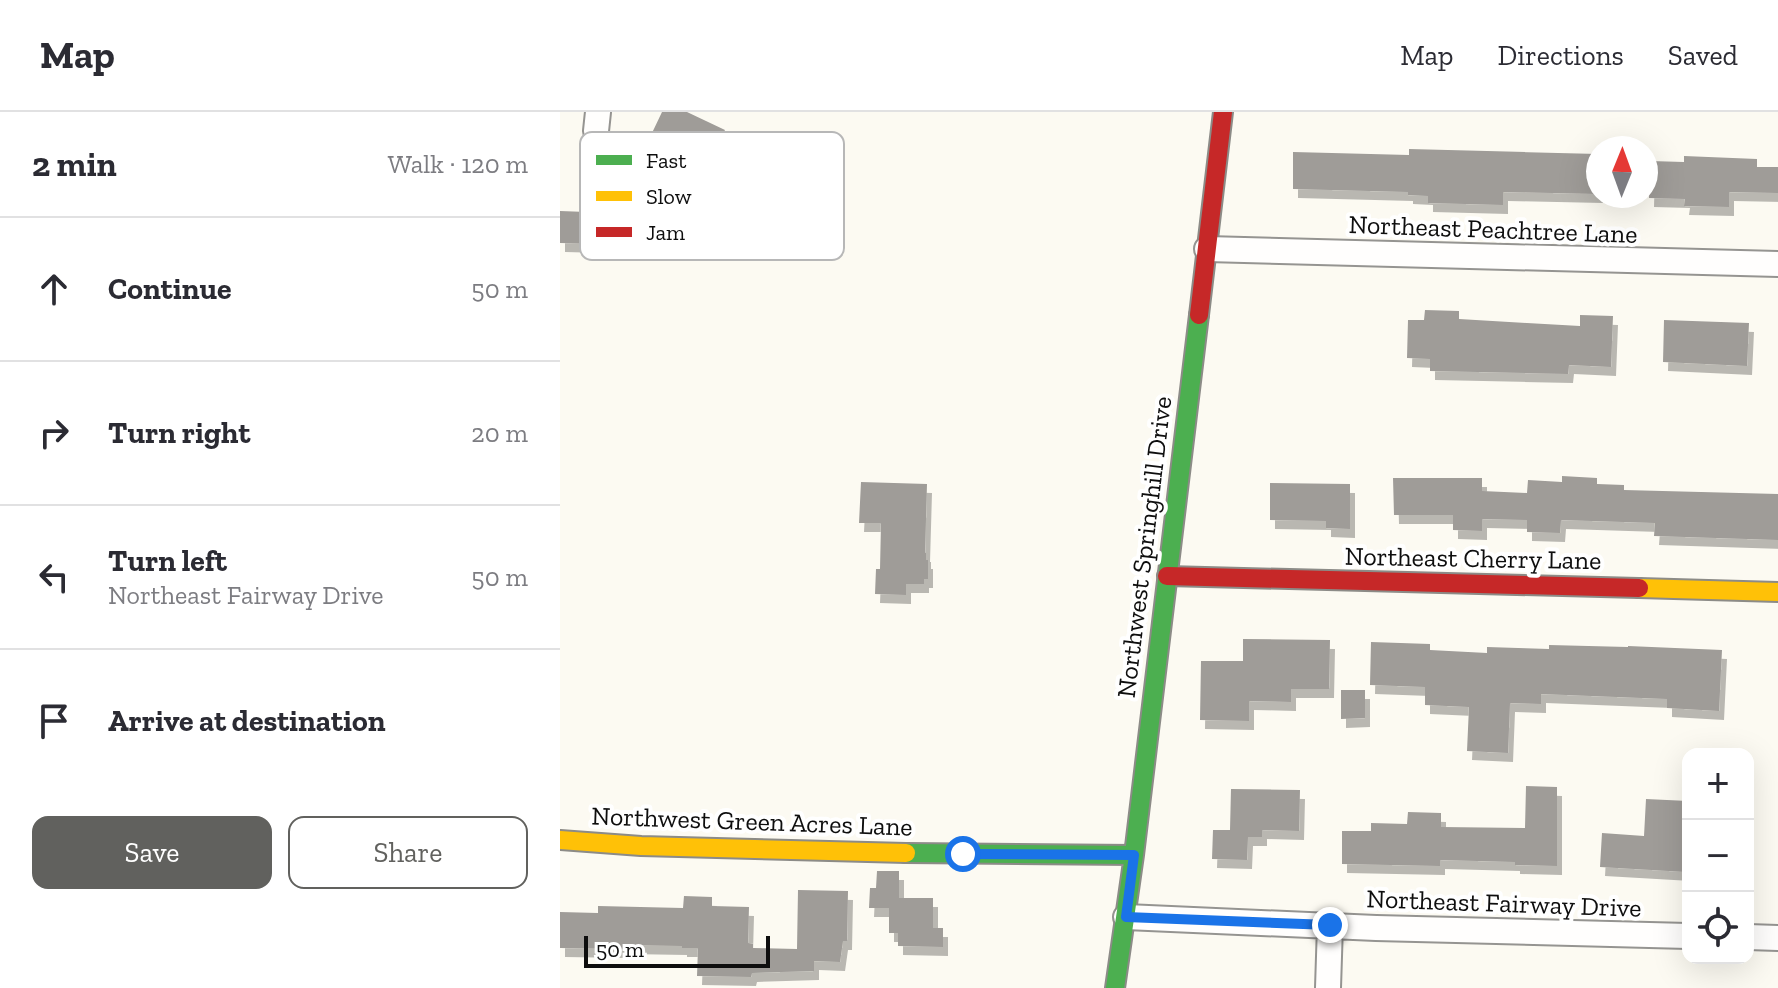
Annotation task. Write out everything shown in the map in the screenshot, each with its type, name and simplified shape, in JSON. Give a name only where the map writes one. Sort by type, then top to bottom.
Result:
[{"type":"street","name":"Northwest Springhill Drive","points":[[1115,988],[1134,855],[1223,112]]},
{"type":"street","name":"Northeast Peachtree Lane","points":[[1207,249],[1778,264]]},
{"type":"street","name":"Northeast Cherry Lane","points":[[1167,576],[1778,592]]},
{"type":"street","name":"Northwest Green Acres Lane","points":[[560,840],[672,846],[1134,855]]},
{"type":"street","name":"Northeast Fairway Drive","points":[[1126,917],[1682,936]]},
{"type":"street","points":[[1328,988],[1330,925]]},
{"type":"street","points":[[1754,937],[1778,938]]},
{"type":"building","points":[[662,112],[687,112],[725,130],[724,132],[652,132]]},
{"type":"building","points":[[1409,149],[1586,154],[1586,194],[1503,192],[1503,205],[1428,203],[1428,196],[1408,195],[1408,192],[1293,189],[1293,152],[1409,155]]},
{"type":"building","points":[[1684,156],[1757,159],[1757,167],[1778,167],[1778,193],[1729,192],[1729,207],[1684,206],[1685,199],[1658,198],[1658,161],[1684,162]]},
{"type":"building","points":[[560,211],[580,212],[580,244],[560,243]]},
{"type":"building","points":[[1425,310],[1459,311],[1459,319],[1580,326],[1580,315],[1613,316],[1611,367],[1569,365],[1568,374],[1430,371],[1430,359],[1407,358],[1408,320],[1424,320]]},
{"type":"building","points":[[1664,320],[1749,323],[1747,366],[1663,362]]},
{"type":"building","points":[[1562,476],[1597,478],[1597,484],[1624,485],[1624,490],[1778,494],[1778,540],[1654,536],[1655,523],[1561,520],[1560,533],[1527,532],[1527,520],[1482,519],[1482,531],[1453,530],[1453,515],[1394,515],[1393,478],[1482,478],[1482,491],[1527,493],[1528,480],[1562,482]]},
{"type":"building","points":[[861,482],[927,484],[925,553],[928,579],[924,579],[924,584],[906,584],[906,595],[875,594],[876,569],[880,569],[881,523],[859,523]]},
{"type":"building","points":[[1270,483],[1350,484],[1350,529],[1326,528],[1326,521],[1270,520]]},
{"type":"building","points":[[1243,639],[1330,640],[1329,689],[1291,689],[1291,702],[1249,701],[1249,721],[1200,720],[1201,661],[1243,661]]},
{"type":"building","points":[[1371,642],[1430,644],[1430,650],[1487,653],[1487,647],[1549,649],[1549,645],[1722,650],[1719,711],[1667,708],[1667,699],[1541,694],[1541,704],[1510,703],[1508,753],[1467,751],[1469,707],[1425,705],[1425,687],[1370,685]]},
{"type":"building","points":[[1341,690],[1365,690],[1365,718],[1341,719]]},
{"type":"building","points":[[1526,786],[1557,787],[1557,866],[1440,860],[1440,866],[1342,864],[1342,831],[1371,831],[1371,823],[1407,824],[1408,812],[1441,813],[1441,827],[1525,828]]},
{"type":"building","points":[[1231,789],[1300,790],[1299,831],[1262,830],[1262,837],[1248,837],[1247,860],[1212,859],[1213,830],[1230,830]]},
{"type":"building","points":[[1646,799],[1682,801],[1682,872],[1600,867],[1602,833],[1644,836]]},
{"type":"building","points":[[877,871],[899,871],[899,898],[933,898],[933,928],[943,928],[943,947],[898,946],[898,933],[889,933],[889,908],[869,908],[870,888],[876,888]]},
{"type":"building","points":[[798,890],[848,891],[847,941],[843,941],[840,962],[814,961],[814,971],[752,973],[751,977],[697,976],[698,948],[623,945],[623,949],[560,948],[560,912],[598,913],[598,906],[683,908],[684,896],[712,897],[712,906],[749,907],[748,943],[753,944],[753,948],[797,949]]},
{"type":"traffic: fast","points":[[1115,988],[1199,315]]},
{"type":"traffic: fast","points":[[906,853],[1134,855]]},
{"type":"traffic: slow","points":[[1639,588],[1778,592]]},
{"type":"traffic: slow","points":[[560,840],[641,846],[906,853]]},
{"type":"traffic: jam","points":[[1199,315],[1223,112]]},
{"type":"traffic: jam","points":[[1167,576],[1639,588]]},
{"type":"route","points":[[963,854],[1134,855],[1126,917],[1330,925]]}]
